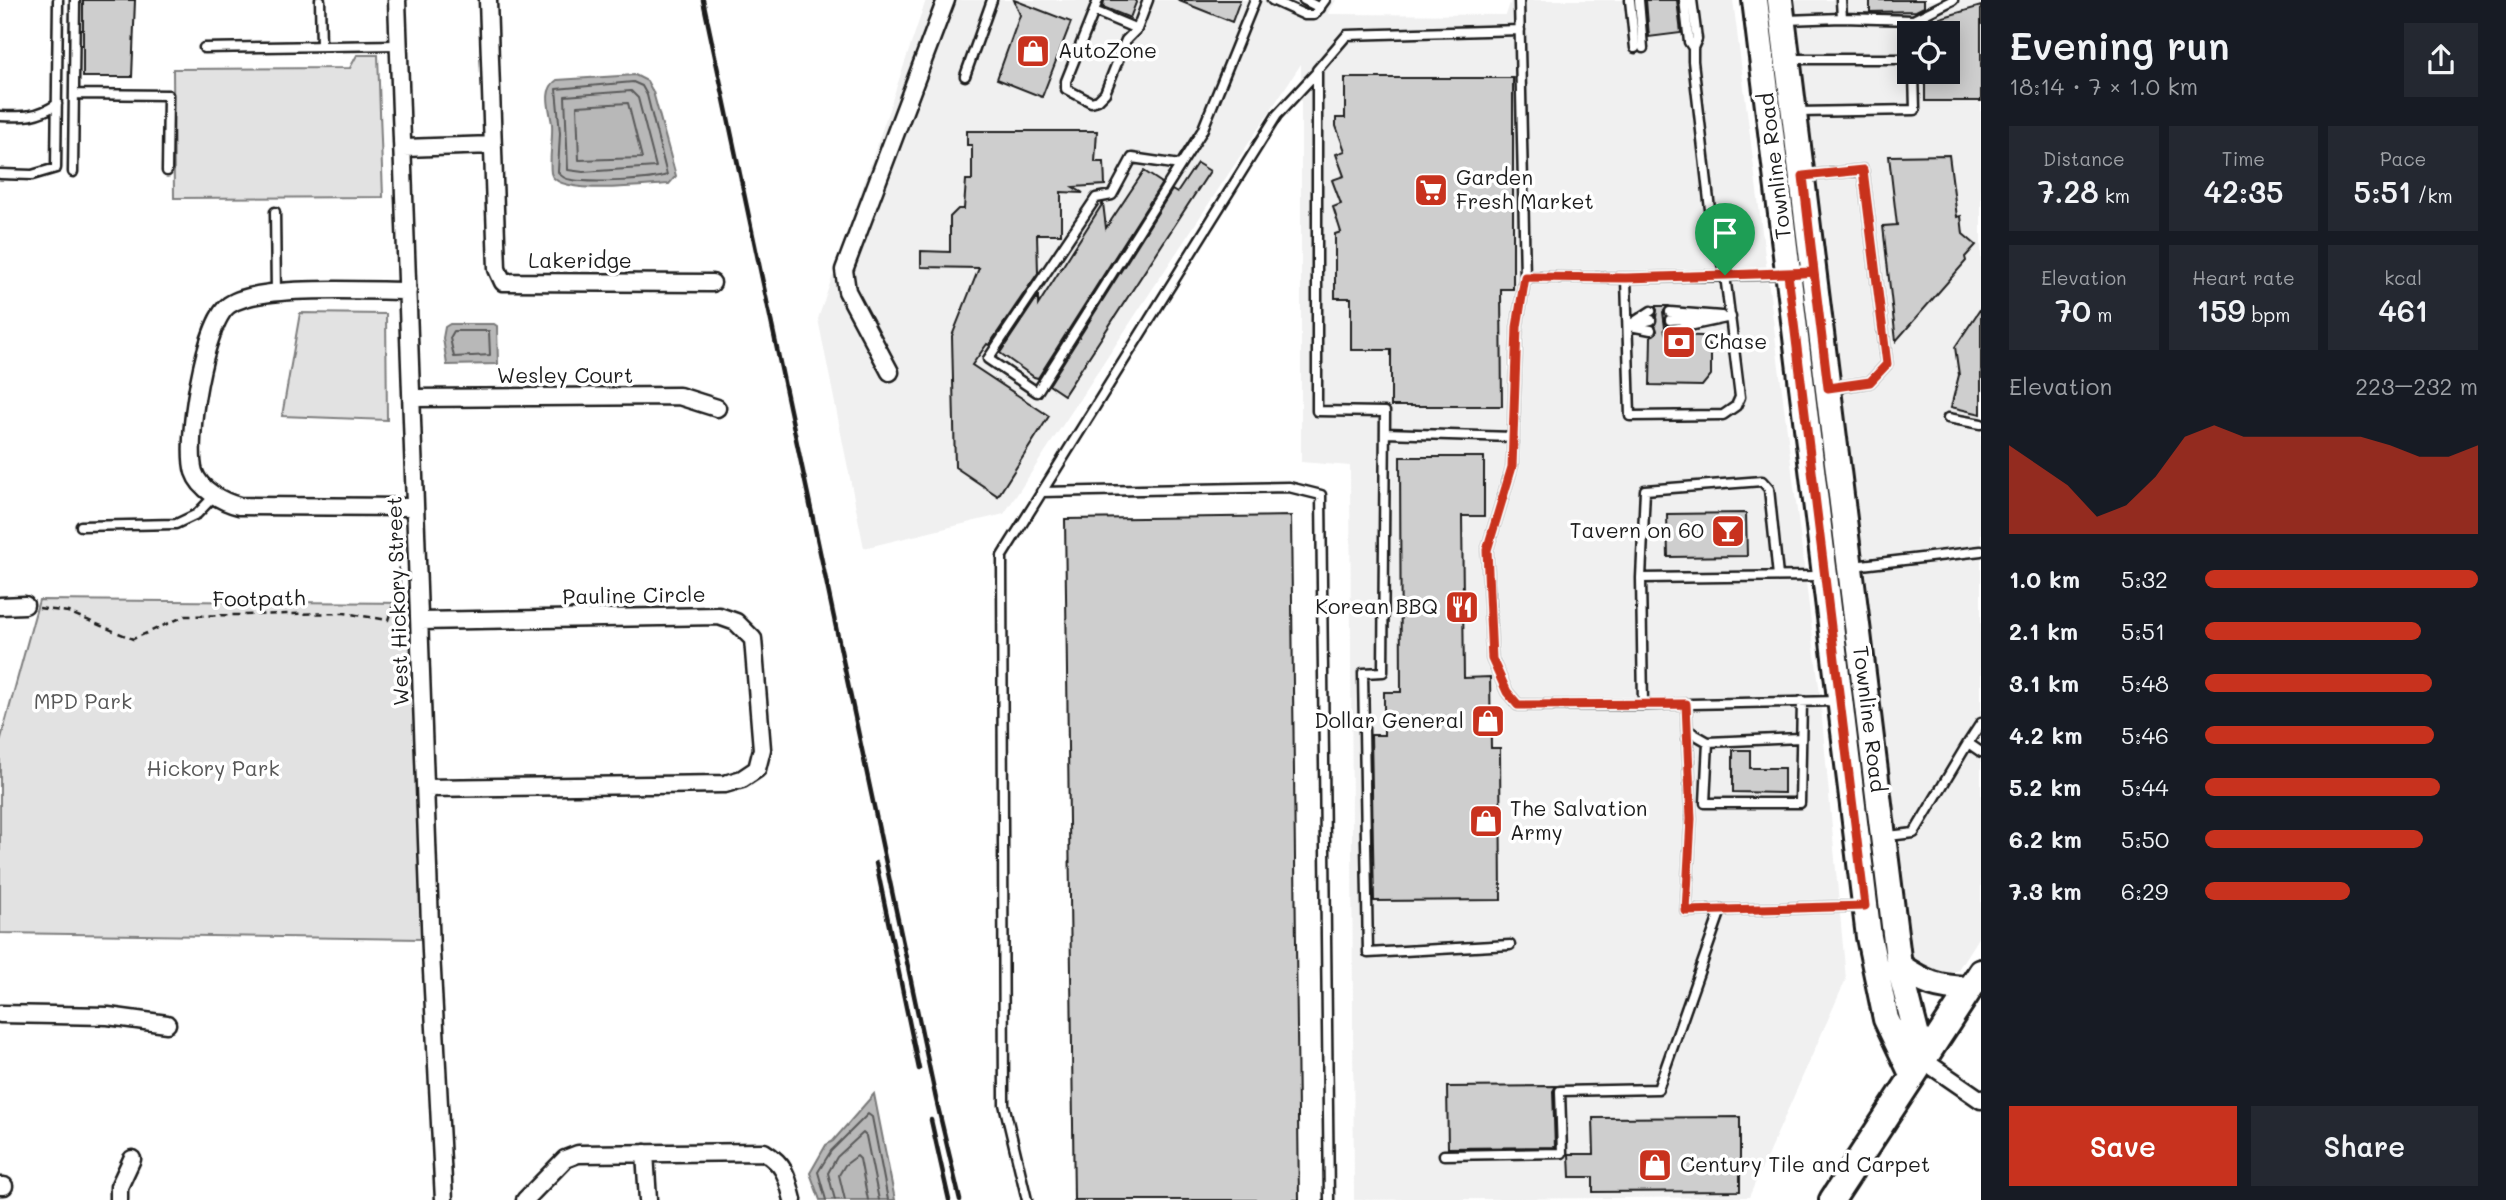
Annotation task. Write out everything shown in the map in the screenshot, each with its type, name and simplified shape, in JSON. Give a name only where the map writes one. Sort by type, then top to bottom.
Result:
[{"type":"main road","name":"Townline Road","points":[[1755,0],[1865,906],[1886,1019],[1918,1068]]},
{"type":"main road","name":"Townline Road","points":[[1782,10],[1899,965],[1918,1068]]},
{"type":"main road","points":[[1899,965],[1923,982],[1939,988],[1975,981]]},
{"type":"main road","points":[[1832,1200],[1975,981]]},
{"type":"street","name":"West Hickory Street","points":[[397,0],[414,507],[444,1200]]},
{"type":"street","name":"Lakeridge","points":[[488,0],[497,269],[503,282],[712,282]]},
{"type":"street","points":[[890,372],[847,291],[844,270],[946,0]]},
{"type":"street","points":[[404,148],[493,145]]},
{"type":"street","points":[[408,291],[276,293],[251,296],[230,303],[219,314],[204,363],[194,411],[191,451],[195,475],[221,501],[239,506],[414,507]]},
{"type":"street","name":"Wesley Court","points":[[412,398],[680,396],[717,408]]},
{"type":"street","points":[[0,606],[24,606]]},
{"type":"street","name":"Pauline Circle","points":[[420,621],[719,616],[736,622],[753,639],[762,749],[757,769],[742,779],[725,785],[426,788]]},
{"type":"street","points":[[0,1014],[108,1016],[167,1024]]},
{"type":"street","points":[[1918,1068],[1981,1100]]},
{"type":"street","points":[[525,1200],[570,1156],[764,1152],[779,1161],[788,1179],[793,1200]]},
{"type":"street","points":[[645,1153],[648,1200]]},
{"type":"street","points":[[118,1200],[119,1187],[132,1159]]},
{"type":"lane","points":[[0,174],[32,175],[56,168],[58,0]]},
{"type":"lane","points":[[73,172],[75,0]]},
{"type":"lane","points":[[320,0],[321,46]]},
{"type":"lane","points":[[965,76],[992,0]]},
{"type":"lane","points":[[1098,0],[1066,81],[1066,89],[1091,102],[1098,100],[1105,93],[1126,40],[1137,29],[1148,0]]},
{"type":"lane","points":[[1180,165],[1132,158],[1112,195],[1096,198],[988,359],[1037,392],[1202,131],[1255,0]]},
{"type":"lane","points":[[1272,0],[1306,16],[1314,15],[1323,4],[1304,0]]},
{"type":"lane","points":[[1519,0],[1525,277],[1517,327],[1512,467],[1507,491],[1487,550],[1492,659],[1507,692],[1518,705],[1839,701]]},
{"type":"lane","points":[[1630,0],[1639,48],[1639,0]]},
{"type":"lane","points":[[1626,278],[1630,416],[1723,415],[1736,407],[1740,397],[1731,317],[1725,275],[1712,227],[1693,48],[1689,42],[1684,0]]},
{"type":"lane","points":[[1692,0],[1697,39],[1693,48]]},
{"type":"lane","points":[[1841,0],[1842,18]]},
{"type":"lane","points":[[1782,10],[1842,18],[1913,20],[1953,0]]},
{"type":"lane","points":[[1094,11],[1137,29]]},
{"type":"lane","points":[[1027,1200],[1004,1104],[1002,556],[1277,115],[1347,35],[1520,30]]},
{"type":"lane","points":[[204,48],[398,44]]},
{"type":"lane","points":[[1788,59],[1897,59]]},
{"type":"lane","points":[[1317,72],[1317,411],[1385,412],[1383,672],[1363,673],[1368,953],[1510,945]]},
{"type":"lane","points":[[1795,112],[1915,110],[1914,84]]},
{"type":"lane","points":[[74,94],[168,95],[167,171]]},
{"type":"lane","points":[[0,116],[31,117],[57,104]]},
{"type":"lane","points":[[1803,176],[1863,170],[1887,364],[1870,382],[1828,388]]},
{"type":"lane","points":[[275,212],[276,293]]},
{"type":"lane","points":[[1525,277],[1626,278],[1814,272]]},
{"type":"lane","points":[[1628,326],[1651,316]]},
{"type":"lane","points":[[1670,316],[1731,317]]},
{"type":"lane","points":[[1670,330],[1731,317]]},
{"type":"lane","points":[[1628,326],[1651,330]]},
{"type":"lane","points":[[1948,418],[1981,424]]},
{"type":"lane","points":[[1385,433],[1513,437]]},
{"type":"lane","points":[[1643,705],[1642,578],[1645,490],[1762,481],[1769,489],[1778,576]]},
{"type":"lane","points":[[1041,492],[1289,487],[1321,495],[1329,1200]]},
{"type":"lane","points":[[81,526],[176,524],[197,514],[215,495]]},
{"type":"lane","points":[[1850,566],[1981,551]]},
{"type":"lane","points":[[1642,578],[1824,576]]},
{"type":"lane","points":[[1708,742],[1705,803],[1800,803],[1802,701]]},
{"type":"lane","points":[[1686,704],[1691,819],[1686,911],[1865,906]]},
{"type":"lane","points":[[1884,837],[1914,833],[1981,723]]},
{"type":"lane","points":[[1687,730],[1708,742],[1801,738]]},
{"type":"lane","points":[[1968,743],[1981,752]]},
{"type":"lane","points":[[1444,1155],[1562,1153],[1560,1091],[1658,1089],[1721,910]]},
{"type":"path","name":"Footpath","points":[[24,606],[68,612],[133,639],[185,616],[344,612],[388,620],[400,584],[394,506]]},
{"type":"shaded area","points":[[926,0],[1336,0],[1328,14],[1506,15],[1511,0],[1733,0],[1819,686],[1846,979],[1749,1197],[1354,1200],[1350,466],[1301,462],[1301,64],[1004,514],[864,548],[818,319]]},
{"type":"shaded area","points":[[1793,0],[1981,0],[1981,933],[1957,971],[1941,975],[1918,967],[1905,939]]},
{"type":"green space","points":[[357,55],[378,55],[383,197],[174,198],[173,69],[350,68]]},
{"type":"green space","points":[[300,313],[386,314],[387,420],[282,416]]},
{"type":"green space","name":"Hickory Park","points":[[39,600],[410,603],[422,939],[0,933],[0,742]]},
{"type":"water","points":[[635,75],[647,81],[653,92],[676,176],[669,184],[604,188],[569,185],[557,180],[551,173],[552,124],[548,94],[552,84],[557,80]]},
{"type":"water","points":[[450,324],[497,326],[498,364],[447,365],[443,338],[445,327]]},
{"type":"water","points":[[874,1094],[895,1200],[820,1200],[810,1173],[826,1145],[833,1141]]},
{"type":"building","points":[[83,0],[135,0],[132,77],[83,77]]},
{"type":"building","name":"AutoZone","points":[[1014,0],[1071,22],[1042,97],[997,79],[1020,15]]},
{"type":"building","points":[[1104,0],[1137,0],[1130,18],[1103,7]]},
{"type":"building","points":[[1177,0],[1240,0],[1232,22]]},
{"type":"building","points":[[1646,0],[1677,0],[1681,33],[1649,37]]},
{"type":"building","points":[[1870,0],[1924,0],[1924,7],[1916,11],[1870,12]]},
{"type":"building","points":[[1981,6],[1981,101],[1925,101],[1925,84],[1960,84],[1960,21],[1930,21]]},
{"type":"building","points":[[1345,78],[1513,78],[1513,289],[1501,289],[1502,406],[1391,406],[1391,350],[1351,350],[1351,298],[1335,298],[1335,234],[1341,232],[1333,207],[1341,204],[1332,180],[1344,176],[1336,154],[1345,151],[1336,126],[1336,118],[1345,118]]},
{"type":"building","points":[[967,131],[1097,131],[1095,162],[1104,162],[1105,185],[1073,187],[1083,193],[1061,192],[1061,234],[1037,234],[1038,273],[989,345],[987,344],[972,365],[1049,416],[998,496],[955,467],[952,336],[979,268],[921,267],[921,251],[950,252],[950,217],[958,209],[964,209],[966,180],[972,180],[972,145],[967,145]]},
{"type":"building","points":[[1949,155],[1957,217],[1961,216],[1963,234],[1976,245],[1965,257],[1966,261],[1896,341],[1883,226],[1897,225],[1889,156]]},
{"type":"building","points":[[1197,163],[1210,171],[1064,395],[1049,385],[1172,190],[1177,193]]},
{"type":"building","points":[[1144,171],[1162,183],[1038,378],[1034,377],[1000,353],[1038,296],[1038,305],[1103,203],[1106,228]]},
{"type":"building","name":"Chase","points":[[1655,306],[1668,306],[1663,312],[1666,335],[1702,336],[1711,348],[1711,375],[1702,386],[1650,385],[1651,336],[1657,331]]},
{"type":"building","points":[[1981,308],[1981,414],[1951,407],[1959,375],[1955,347]]},
{"type":"building","points":[[1400,457],[1484,457],[1484,516],[1462,516],[1464,678],[1490,677],[1491,748],[1500,748],[1501,900],[1374,901],[1371,735],[1384,735],[1384,692],[1401,692]]},
{"type":"building","points":[[1746,513],[1747,556],[1668,557],[1667,514]]},
{"type":"building","points":[[1291,516],[1299,1200],[1074,1200],[1065,519]]},
{"type":"building","points":[[1733,750],[1750,750],[1750,768],[1784,768],[1784,793],[1733,792]]},
{"type":"building","points":[[1556,1086],[1553,1091],[1555,1147],[1448,1148],[1447,1087]]},
{"type":"building","name":"Century Tile and Carpet","points":[[1740,1117],[1740,1191],[1593,1192],[1593,1177],[1570,1177],[1569,1154],[1594,1154],[1593,1118]]},
{"type":"railway","points":[[703,0],[936,1099],[960,1200]]},
{"type":"railway","points":[[876,863],[919,1069]]},
{"type":"railway","points":[[931,1120],[949,1200]]},
{"type":"place","name":"AutoZone","points":[[1033,51]]},
{"type":"place","name":"Garden Fresh Market","points":[[1431,190]]},
{"type":"place","name":"Chase","points":[[1679,342]]},
{"type":"place","name":"Tavern on 60","points":[[1728,531]]},
{"type":"place","name":"Korean BBQ","points":[[1462,607]]},
{"type":"place","name":"Dollar General","points":[[1488,721]]},
{"type":"place","name":"The Salvation Army","points":[[1486,821]]},
{"type":"place","name":"Century Tile and Carpet","points":[[1655,1165]]},
{"type":"route","points":[[1725,275],[1525,277],[1517,327],[1512,467],[1507,491],[1487,550],[1492,659],[1507,692],[1518,705],[1686,704],[1691,819],[1686,911],[1865,906],[1788,274],[1814,272],[1803,176],[1863,170],[1887,364],[1870,382],[1828,388],[1814,272],[1725,275]]},
{"type":"park label","name":"MPD Park","points":[[83,702]]}]
